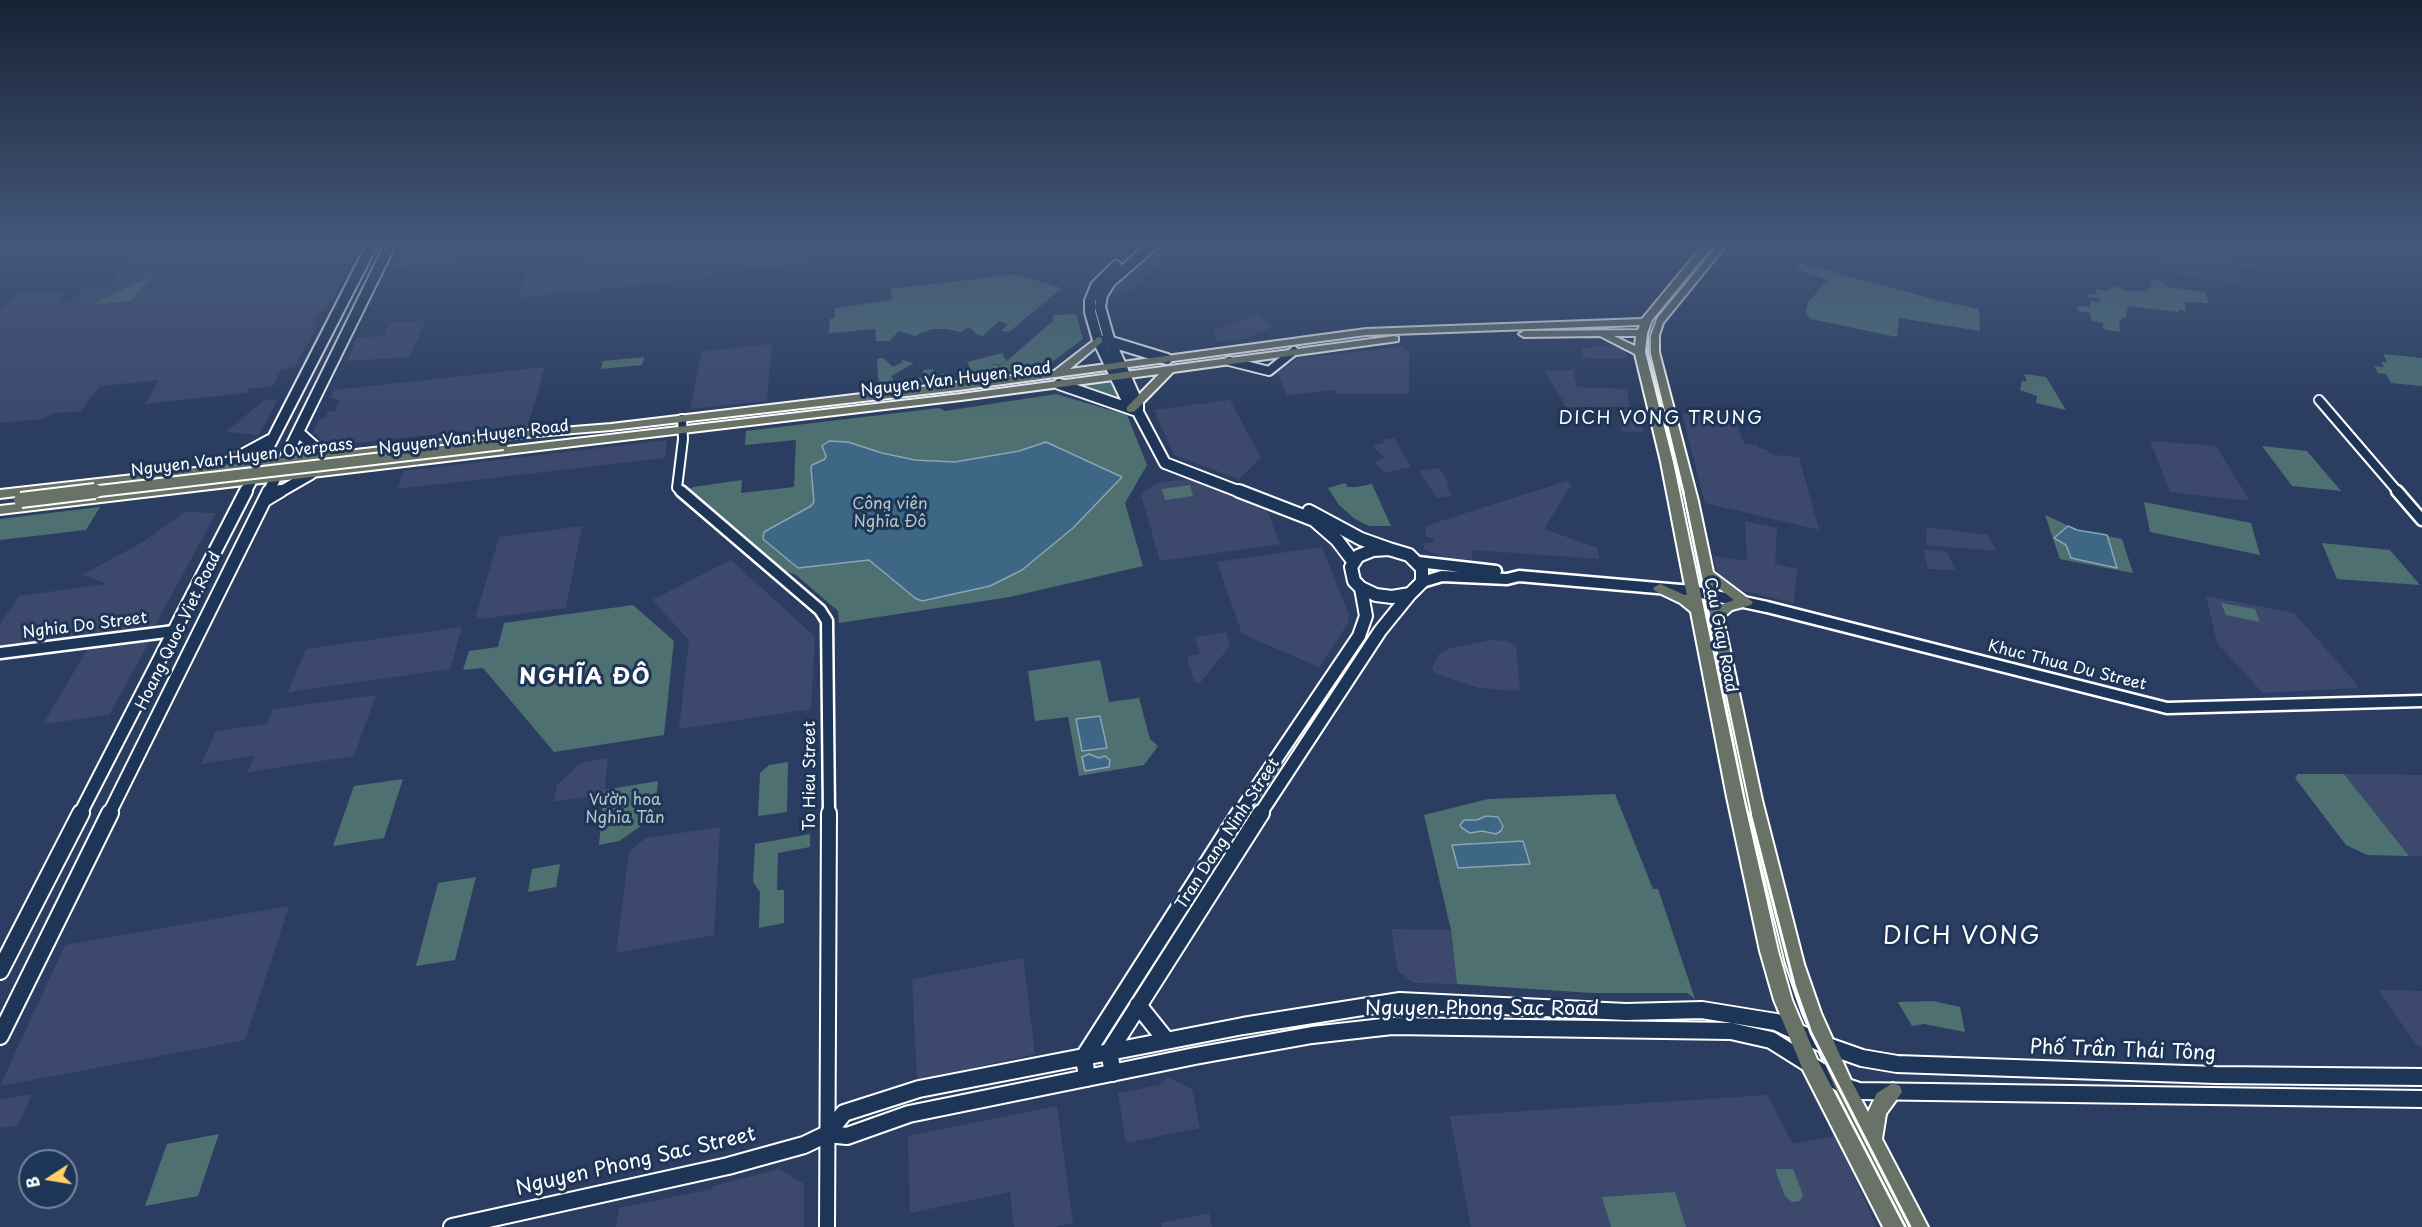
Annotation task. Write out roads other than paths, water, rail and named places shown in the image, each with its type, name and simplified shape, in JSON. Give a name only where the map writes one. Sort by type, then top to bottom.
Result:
[{"type":"main road","name":"Hoang Quoc Viet Road","points":[[0,971],[344,300]]},
{"type":"main road","name":"Hoang Quoc Viet Road","points":[[0,1036],[363,300]]},
{"type":"main road","points":[[1091,300],[1089,306],[1103,340],[1135,408],[1165,463],[1189,468],[1313,516],[1362,539],[1401,552],[1418,562],[1424,572],[1422,582],[1410,594],[1384,597],[1360,588],[1351,574],[1353,561],[1367,551],[1389,549]]},
{"type":"main road","points":[[1102,300],[1100,307],[1103,340]]},
{"type":"main road","name":"Cau Giay Road","points":[[1662,300],[1645,322],[1640,352],[1667,462],[1763,924],[1783,1000],[1796,1032],[1810,1064],[1894,1227]]},
{"type":"main road","name":"Cau Giay Road","points":[[1675,300],[1656,328],[1654,352],[1708,575],[1754,800],[1784,927],[1806,1000],[1825,1045],[1872,1141],[1918,1227]]},
{"type":"main road","points":[[1618,333],[1610,322],[1657,306]]},
{"type":"main road","name":"Nguyen Van Huyen Road","points":[[0,510],[519,451],[550,439],[960,392],[1260,352],[1374,331],[1645,322]]},
{"type":"main road","points":[[1594,333],[1640,352]]},
{"type":"main road","name":"Nguyen Van Huyen Road","points":[[1168,364],[1229,361],[1260,352],[1294,351],[1399,339],[1642,333]]},
{"type":"main road","points":[[1103,340],[1168,364],[1135,408]]},
{"type":"main road","points":[[1103,340],[1058,379],[1068,389],[1135,408]]},
{"type":"main road","points":[[1650,392],[1665,392]]},
{"type":"main road","points":[[298,432],[324,456]]},
{"type":"main road","name":"Nguyen Van Huyen Road","points":[[0,497],[220,467],[524,434],[550,439]]},
{"type":"main road","points":[[220,467],[271,439]]},
{"type":"main road","name":"Nguyen Van Huyen Overpass","points":[[21,500],[550,439]]},
{"type":"main road","points":[[339,471],[330,467],[329,462],[348,453]]},
{"type":"main road","points":[[183,488],[198,482],[205,476],[195,471]]},
{"type":"main road","points":[[264,501],[311,474]]},
{"type":"main road","points":[[0,497],[21,500]]},
{"type":"main road","points":[[0,504],[21,500]]},
{"type":"main road","points":[[1313,516],[1337,540],[1353,561]]},
{"type":"main road","points":[[1660,588],[1673,585],[1689,573]]},
{"type":"main road","points":[[1708,575],[1746,602]]},
{"type":"main road","name":"Tran Dang Ninh Street","points":[[1084,1057],[1201,873],[1359,636],[1366,616],[1360,588]]},
{"type":"main road","points":[[1660,588],[1685,600],[1697,609]]},
{"type":"main road","name":"Tran Dang Ninh Street","points":[[1109,1052],[1278,785],[1385,624],[1410,594]]},
{"type":"main road","points":[[1716,617],[1728,606],[1746,602]]},
{"type":"main road","points":[[1763,924],[1784,927]]},
{"type":"main road","name":"Nguyen Phong Sac Road","points":[[1166,1041],[1339,1009],[1400,1001],[1626,1012],[1702,1010],[1776,1022],[1825,1045]]},
{"type":"main road","points":[[1138,1005],[1166,1041]]},
{"type":"main road","points":[[1533,1007],[1536,1029]]},
{"type":"main road","name":"Nguyen Phong Sac Road","points":[[1113,1073],[1312,1035],[1364,1028],[1431,1026],[1731,1031],[1771,1040],[1844,1086]]},
{"type":"main road","name":"Nguyen Phong Sac Street","points":[[452,1227],[481,1223],[728,1166],[804,1145],[827,1134],[844,1113],[898,1094],[1166,1041]]},
{"type":"main road","name":"Phố Trần Thái Tông","points":[[1825,1045],[1862,1058],[1897,1064],[2202,1074],[2422,1077]]},
{"type":"main road","points":[[1109,1052],[1113,1073]]},
{"type":"main road","points":[[1084,1057],[1087,1078]]},
{"type":"main road","name":"Nguyen Phong Sac Street","points":[[827,1134],[847,1136],[901,1116],[1113,1073]]},
{"type":"main road","points":[[2202,1074],[2214,1095]]},
{"type":"main road","points":[[1844,1086],[1859,1090],[1893,1092],[2422,1099]]},
{"type":"main road","points":[[1872,1141],[1877,1112],[1884,1099],[1893,1092]]},
{"type":"main road","points":[[898,1094],[901,1116]]},
{"type":"street","points":[[1229,361],[1269,371],[1294,351]]},
{"type":"street","points":[[2319,400],[2422,520]]},
{"type":"street","points":[[683,424],[677,488],[820,610],[827,621],[829,752],[827,1227]]},
{"type":"street","points":[[1418,562],[1506,572],[1519,576],[1692,591]]},
{"type":"street","points":[[1422,582],[1442,576],[1507,579],[1519,576]]},
{"type":"street","name":"Khuc Thua Du Street","points":[[1692,591],[1746,602],[2161,707],[2422,701]]},
{"type":"street","name":"Nghia Do Street","points":[[0,653],[174,631]]},
{"type":"street","points":[[1264,779],[1278,785]]},
{"type":"street","points":[[1201,873],[1217,879]]},
{"type":"railway","points":[[1671,300],[1657,317],[1650,336],[1650,353],[1684,493]]},
{"type":"railway","points":[[1683,491],[1751,814]]},
{"type":"railway","points":[[1750,813],[1795,988],[1811,1033],[1910,1227]]},
{"type":"district","name":"DICH VONG TRUNG","points":[[1661,419]]},
{"type":"district","name":"NGHĨA ĐÔ","points":[[585,678]]},
{"type":"district","name":"DICH VONG","points":[[1962,937]]},
{"type":"park label","name":"Công viên Nghĩa Đô","points":[[890,514]]},
{"type":"park label","name":"Vườn hoa Nghĩa Tân","points":[[625,810]]}]
